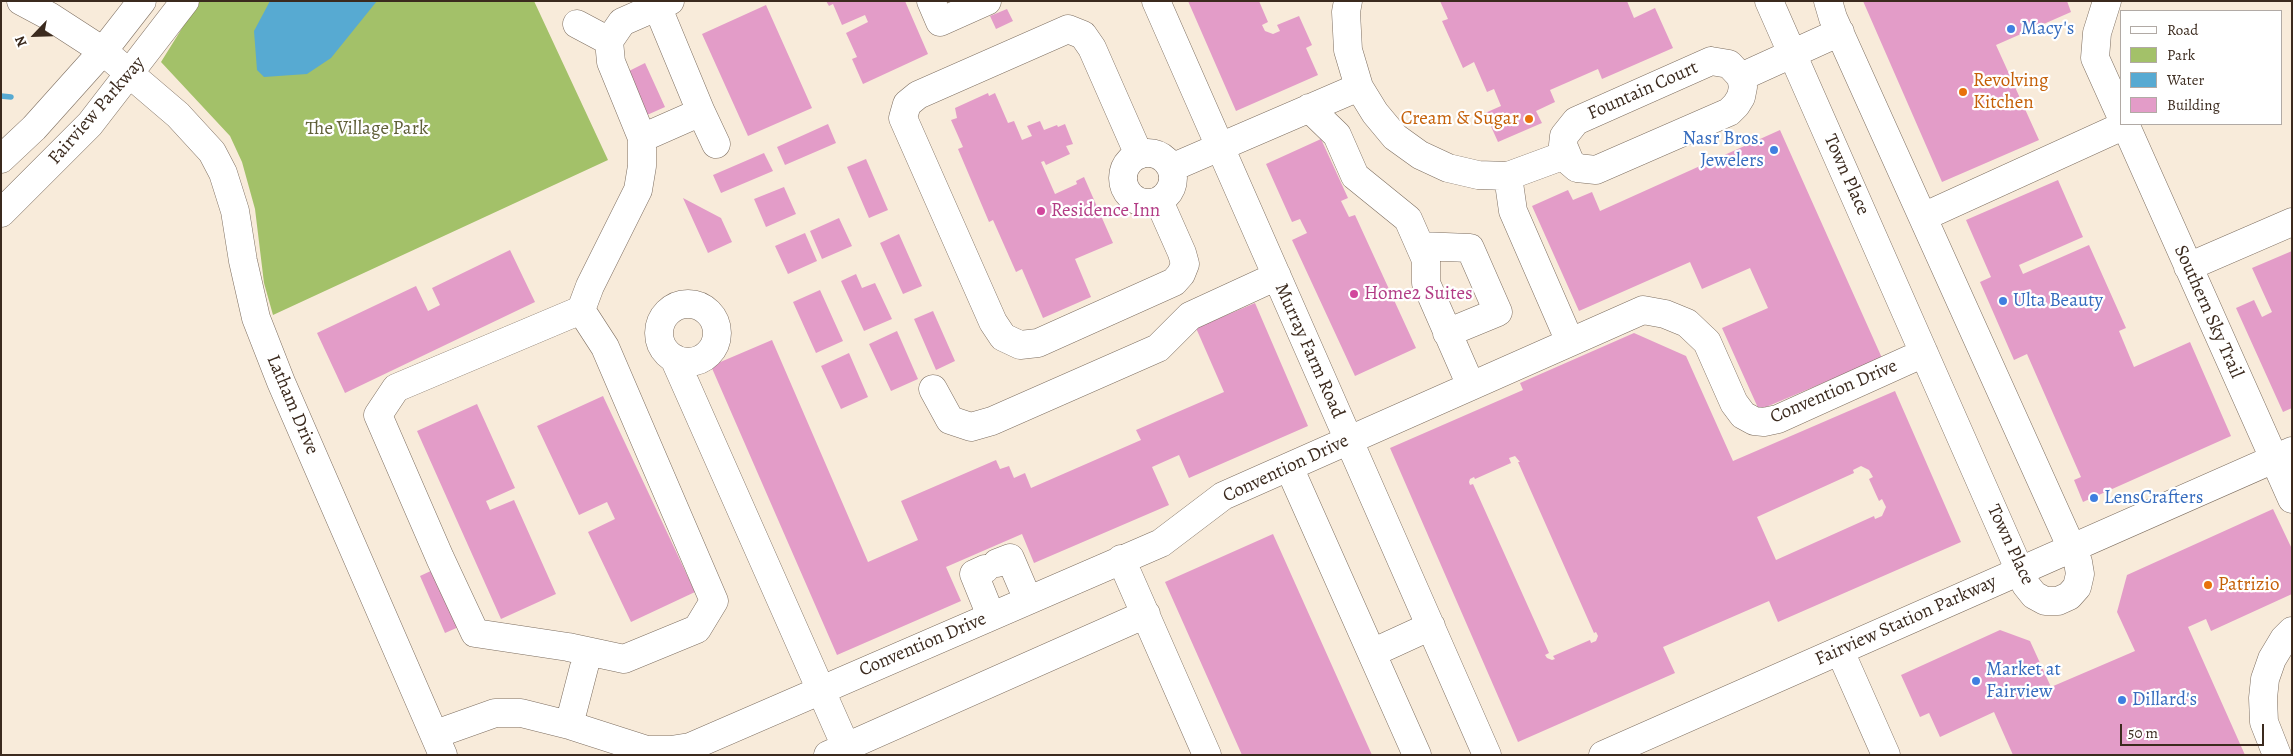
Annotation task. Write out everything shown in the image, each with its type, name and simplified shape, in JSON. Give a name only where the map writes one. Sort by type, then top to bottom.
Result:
[{"type":"street","points":[[21,1],[50,16],[103,51]]},
{"type":"street","name":"Fairview Parkway","points":[[1,159],[34,128],[103,51],[142,1]]},
{"type":"street","name":"Fairview Parkway","points":[[1,214],[84,130],[130,74],[185,1]]},
{"type":"street","points":[[931,1],[940,22],[987,1]]},
{"type":"street","name":"Murray Farm Road","points":[[1156,1],[1487,755]]},
{"type":"street","points":[[1348,1],[1346,12],[1348,50],[1359,87],[1375,114],[1395,136],[1420,155],[1448,168],[1478,175],[1508,176],[1565,155],[1578,168],[1596,170],[1729,112],[1741,97],[1743,87],[1741,77],[1840,32]]},
{"type":"street","name":"Town Place","points":[[1770,1],[2026,586],[2034,595],[2045,601],[2058,602],[2069,596],[2077,586],[2080,574],[2078,562],[1840,32],[1828,1]]},
{"type":"street","name":"Southern Sky Trail","points":[[2107,1],[2097,33],[2095,58],[2120,113]]},
{"type":"street","points":[[581,310],[605,347],[714,601],[697,630],[624,659],[475,634],[378,415],[396,388],[581,310],[590,286],[638,190],[642,166],[642,138],[611,62],[609,41],[622,22],[660,3],[701,112],[716,144]]},
{"type":"street","points":[[577,24],[609,41]]},
{"type":"street","points":[[1139,155],[1092,48],[1083,35],[1068,29],[918,95],[907,104],[903,118],[993,322],[1003,337],[1020,345],[1038,342],[1174,282],[1181,274],[1184,264]]},
{"type":"street","name":"Latham Drive","points":[[103,51],[178,115],[212,152],[223,173],[235,211],[243,261],[256,318],[281,382],[439,744]]},
{"type":"street","name":"Fountain Court","points":[[1565,155],[1564,136],[1576,121],[1711,61],[1729,64],[1741,77]]},
{"type":"street","points":[[1171,168],[1359,87]]},
{"type":"street","points":[[1309,108],[1337,135],[1355,176],[1408,219],[1426,260],[1426,283],[1470,386]]},
{"type":"street","points":[[642,138],[701,112]]},
{"type":"street","points":[[1923,217],[2120,124]]},
{"type":"street","name":"Southern Sky Trail","points":[[2125,125],[2188,267],[2283,455],[2292,499]]},
{"type":"street","points":[[1154,154],[1167,161],[1171,168],[1173,183],[1170,191],[1159,202],[1151,204],[1136,200],[1125,188],[1124,172],[1127,165],[1139,155],[1154,154]]},
{"type":"street","points":[[1508,176],[1513,211],[1570,342]]},
{"type":"street","points":[[1159,202],[1182,253],[1184,264],[1206,309]]},
{"type":"street","points":[[2188,267],[2292,222]]},
{"type":"street","points":[[1420,246],[1470,248],[1498,312],[1448,333]]},
{"type":"street","points":[[933,389],[950,420],[971,428],[992,421],[1158,348],[1190,316],[1277,276]]},
{"type":"street","name":"Convention Drive","points":[[439,744],[495,714],[521,712],[648,750],[692,751],[820,689],[1161,543],[1223,496],[1643,310],[1665,314],[1687,323],[1706,342],[1734,403],[1743,415],[1754,421],[1764,422],[1778,419],[1924,353]]},
{"type":"street","points":[[674,358],[820,689],[837,751],[1146,614]]},
{"type":"street","name":"Fairview Station Parkway","points":[[1603,755],[2283,455]]},
{"type":"street","points":[[1289,466],[1417,755]]},
{"type":"street","points":[[991,616],[974,574],[991,566],[1010,558],[1028,600]]},
{"type":"street","points":[[1121,559],[1207,755]]},
{"type":"street","points":[[1372,653],[1431,626]]},
{"type":"street","points":[[2277,755],[2264,722],[2263,698],[2265,679],[2272,659],[2292,630]]},
{"type":"street","points":[[1840,651],[1886,755]]},
{"type":"street","points":[[569,725],[588,652]]},
{"type":"green space","name":"The Village Park","points":[[199,1],[534,1],[608,160],[273,315],[264,283],[255,209],[242,162],[230,136],[161,62]]},
{"type":"water","points":[[270,1],[377,1],[331,58],[307,74],[264,77],[257,70],[254,31]]},
{"type":"building","points":[[826,1],[905,1],[928,54],[863,84],[852,59],[857,57],[846,33],[868,22],[865,15],[842,25],[833,4],[829,6]]},
{"type":"building","points":[[1188,1],[1259,1],[1268,22],[1262,25],[1265,31],[1273,34],[1280,31],[1277,25],[1299,16],[1312,45],[1306,48],[1318,75],[1236,111]]},
{"type":"building","points":[[1440,1],[1627,1],[1634,18],[1655,8],[1673,48],[1602,79],[1598,69],[1550,90],[1555,102],[1536,111],[1542,123],[1498,142],[1485,113],[1501,106],[1494,89],[1487,92],[1474,62],[1463,68],[1442,21],[1448,19]]},
{"type":"building","points":[[1863,1],[2067,1],[2071,12],[1996,45],[2039,140],[1942,182]]},
{"type":"building","points":[[766,5],[812,108],[748,136],[702,34]]},
{"type":"building","points":[[1007,9],[1013,21],[996,29],[990,16]]},
{"type":"building","points":[[645,63],[665,107],[647,115],[627,72]]},
{"type":"building","name":"Residence Inn","points":[[988,93],[989,96],[995,93],[1008,123],[1014,121],[1022,140],[1032,136],[1027,126],[1040,121],[1044,130],[1065,124],[1073,144],[1066,146],[1070,154],[1046,165],[1044,161],[1041,162],[1055,194],[1077,184],[1076,181],[1084,177],[1113,243],[1075,259],[1091,297],[1043,318],[1022,269],[1016,272],[993,220],[989,222],[958,149],[963,147],[951,120],[957,118],[955,108]]},
{"type":"building","points":[[828,124],[836,143],[785,165],[777,147]]},
{"type":"building","points":[[1780,130],[1882,358],[1759,410],[1722,328],[1768,308],[1750,268],[1702,289],[1690,262],[1579,311],[1532,206],[1568,190],[1573,200],[1592,192],[1600,211]]},
{"type":"building","name":"Home2 Suites","points":[[1321,139],[1348,198],[1341,201],[1349,217],[1355,215],[1416,348],[1355,376],[1292,240],[1307,233],[1300,219],[1292,222],[1266,164]]},
{"type":"building","points":[[764,153],[773,171],[721,193],[713,175]]},
{"type":"building","points":[[866,159],[888,210],[869,218],[847,167]]},
{"type":"building","points":[[2058,180],[2083,237],[2019,265],[2023,274],[2089,245],[2126,328],[2119,331],[2134,367],[2190,342],[2231,436],[2083,502],[2074,480],[2081,477],[2027,354],[2014,360],[1980,282],[1991,277],[1966,220]]},
{"type":"building","points":[[784,187],[796,214],[766,227],[754,199]]},
{"type":"building","points":[[683,198],[721,218],[732,242],[708,253]]},
{"type":"building","points":[[839,218],[852,246],[822,259],[810,231]]},
{"type":"building","points":[[805,233],[817,261],[788,274],[775,246]]},
{"type":"building","points":[[899,234],[922,286],[903,294],[880,243]]},
{"type":"building","points":[[510,250],[535,302],[345,393],[317,333],[416,286],[428,311],[440,305],[432,288]]},
{"type":"building","points":[[2292,251],[2292,408],[2283,412],[2236,308],[2254,300],[2262,317],[2272,312],[2252,268]]},
{"type":"building","points":[[856,274],[862,288],[875,283],[892,319],[864,331],[841,281]]},
{"type":"building","points":[[820,290],[843,341],[816,353],[793,302]]},
{"type":"building","points":[[1255,303],[1308,426],[1189,478],[1179,455],[1152,467],[1169,505],[1034,563],[1022,534],[946,567],[961,601],[837,655],[711,366],[772,340],[868,562],[918,540],[901,501],[996,460],[1000,469],[1009,466],[1014,478],[1025,473],[1031,488],[1141,440],[1136,430],[1224,392],[1196,328]]},
{"type":"building","points":[[933,311],[955,361],[936,370],[914,319]]},
{"type":"building","points":[[897,331],[918,379],[891,391],[869,344]]},
{"type":"building","points":[[1634,333],[1686,356],[1733,461],[1895,391],[1961,542],[1778,622],[1769,601],[1663,647],[1675,673],[1518,742],[1390,448],[1523,390],[1520,383]],"holes":[[[1515,456],[1520,462],[1518,462],[1594,633],[1596,632],[1598,636],[1596,641],[1591,643],[1590,640],[1553,656],[1555,659],[1552,660],[1545,655],[1549,653],[1473,484],[1470,485],[1469,482],[1474,477],[1475,479],[1511,463],[1509,458]],[[1861,466],[1869,470],[1873,477],[1869,479],[1879,501],[1882,499],[1886,507],[1882,516],[1875,519],[1874,516],[1776,560],[1757,517],[1854,473],[1853,470]]]},
{"type":"building","points":[[849,353],[868,397],[841,409],[821,366]]},
{"type":"building","points":[[603,396],[695,592],[631,622],[588,532],[615,519],[607,502],[579,515],[537,426]]},
{"type":"building","points":[[477,404],[515,488],[486,501],[490,510],[514,500],[556,594],[501,619],[417,431]]},
{"type":"building","points":[[2273,509],[2292,549],[2292,594],[2211,631],[2206,619],[2188,627],[2245,755],[2013,755],[1994,712],[1940,737],[1929,713],[1920,717],[1901,675],[2000,630],[2030,641],[2051,687],[2135,651],[2117,612],[2127,575]]},
{"type":"building","points":[[1273,534],[1372,755],[1242,755],[1165,582]]},
{"type":"building","points":[[435,569],[461,626],[445,633],[420,576]]},
{"type":"waterway","points":[[1,96],[11,97]]},
{"type":"place","name":"Macy's","points":[[2011,29]]},
{"type":"place","name":"Revolving Kitchen","points":[[1963,92]]},
{"type":"place","name":"Cream & Sugar","points":[[1529,119]]},
{"type":"place","name":"Nasr Bros. Jewelers","points":[[1774,150]]},
{"type":"place","name":"Residence Inn","points":[[1041,211]]},
{"type":"place","name":"Home2 Suites","points":[[1354,294]]},
{"type":"place","name":"Ulta Beauty","points":[[2003,301]]},
{"type":"place","name":"LensCrafters","points":[[2094,498]]},
{"type":"place","name":"Patrizio","points":[[2208,585]]},
{"type":"place","name":"Market at Fairview","points":[[1976,681]]},
{"type":"place","name":"Dillard's","points":[[2122,700]]}]
